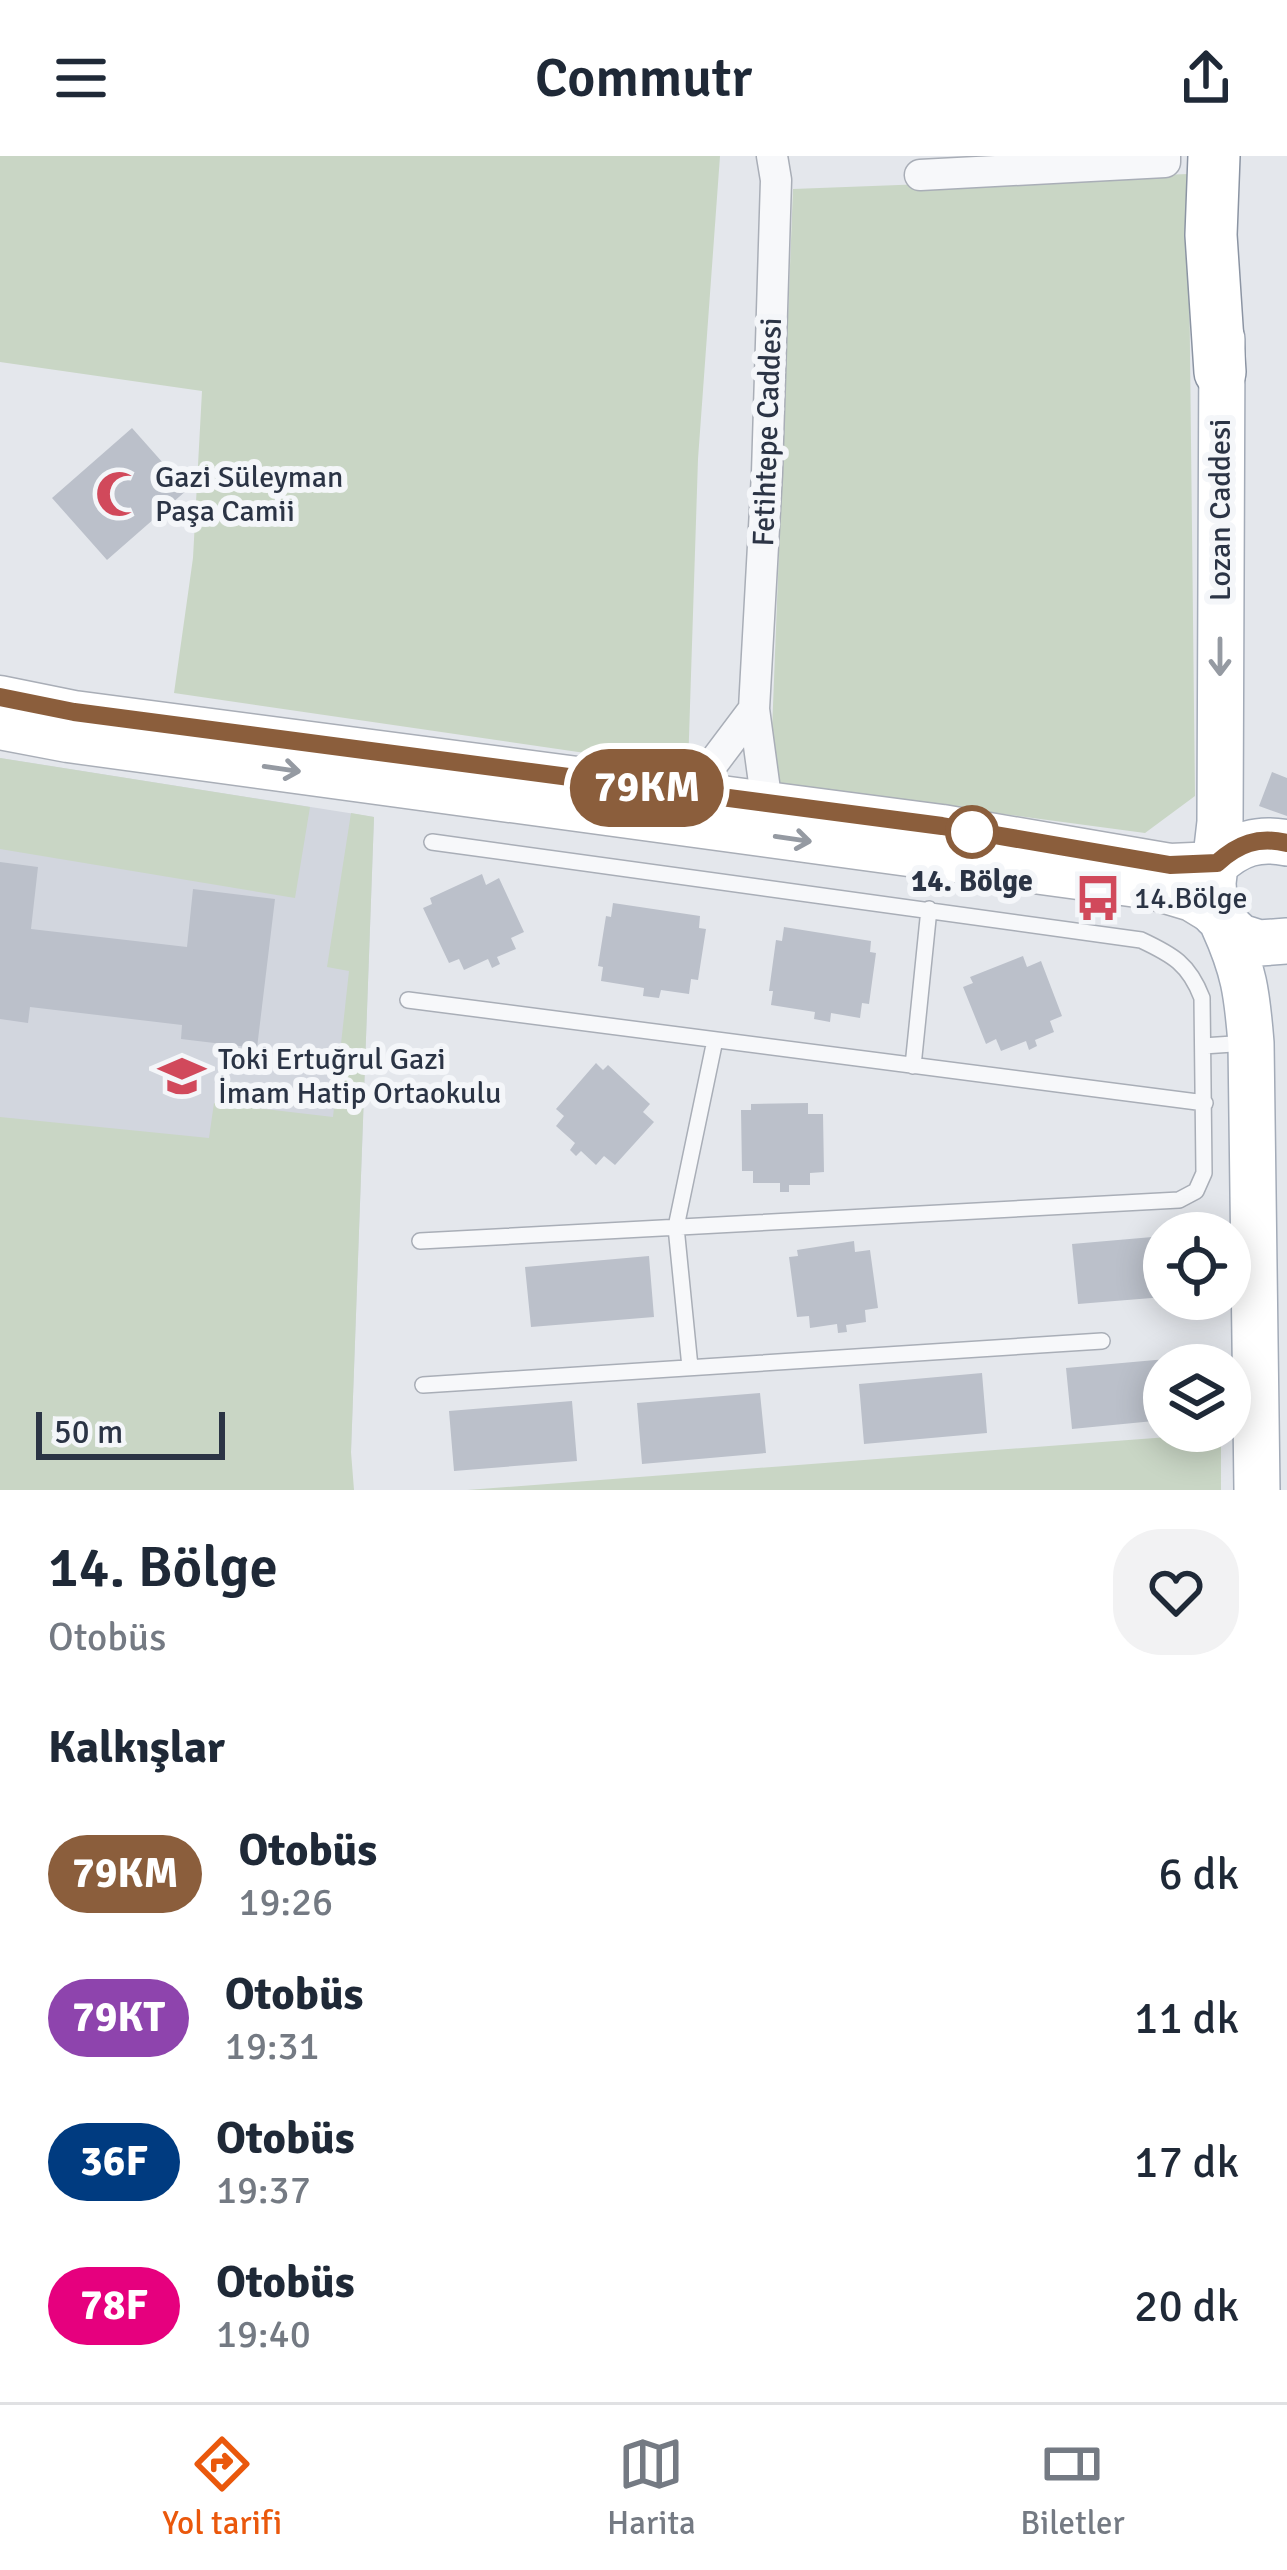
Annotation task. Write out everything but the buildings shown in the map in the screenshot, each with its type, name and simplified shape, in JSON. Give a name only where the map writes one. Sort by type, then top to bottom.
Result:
[{"type":"highway","points":[[1214,156],[1211,235],[1220,372]]},
{"type":"main road","name":"Lozan Caddesi","points":[[1220,919],[1213,883],[1220,823],[1220,372],[1232,156]]},
{"type":"main road","points":[[0,697],[74,712],[942,826],[1170,865],[1217,863],[1250,842],[1287,843]]},
{"type":"main road","points":[[0,728],[1152,888],[1192,900],[1240,937],[1258,944],[1287,941]]},
{"type":"main road","points":[[1220,919],[1241,964],[1251,1043],[1257,1490]]},
{"type":"street","name":"Fetihtepe Caddesi","points":[[767,805],[754,709],[773,293],[776,180],[772,156]]},
{"type":"street","points":[[920,175],[1165,162],[1165,156]]},
{"type":"street","points":[[690,794],[754,709]]},
{"type":"lane","points":[[420,1241],[1179,1200],[1196,1191],[1204,1173],[1202,998],[1194,977],[1174,956],[1141,940],[432,842]]},
{"type":"lane","points":[[913,1066],[929,909]]},
{"type":"lane","points":[[408,1000],[1205,1103]]},
{"type":"lane","points":[[690,1367],[676,1227],[715,1040]]},
{"type":"lane","points":[[1203,1046],[1251,1043]]},
{"type":"lane","points":[[423,1385],[1102,1341]]},
{"type":"shaded area","name":"Toki Ertuğrul Gazi İmam Hatip Ortaokulu","points":[[0,758],[374,817],[351,1452],[0,1334]]},
{"type":"green space","points":[[0,156],[720,156],[698,459],[688,768],[174,693],[193,558],[202,391],[0,362]]},
{"type":"green space","points":[[1188,174],[1195,796],[1145,833],[770,783],[793,189]]},
{"type":"green space","points":[[0,758],[310,807],[295,898],[0,849]]},
{"type":"green space","points":[[351,813],[374,817],[351,1452],[354,1490],[0,1490],[0,1117],[209,1138],[214,1103],[333,1117],[349,971],[327,967]]},
{"type":"green space","points":[[1143,1439],[1143,1452],[1221,1452],[1221,1490],[467,1490]]},
{"type":"bus line","name":"79KM","points":[[0,697],[74,712],[942,826],[1170,865],[1217,863],[1250,842],[1287,843]]},
{"type":"place","name":"Gazi Süleyman Paşa Camii","points":[[119,494]]},
{"type":"place","name":"14. Bölge","points":[[972,832]]},
{"type":"place","name":"14.Bölge","points":[[1098,898]]},
{"type":"place","name":"Toki Ertuğrul Gazi İmam Hatip Ortaokulu","points":[[182,1076]]}]
